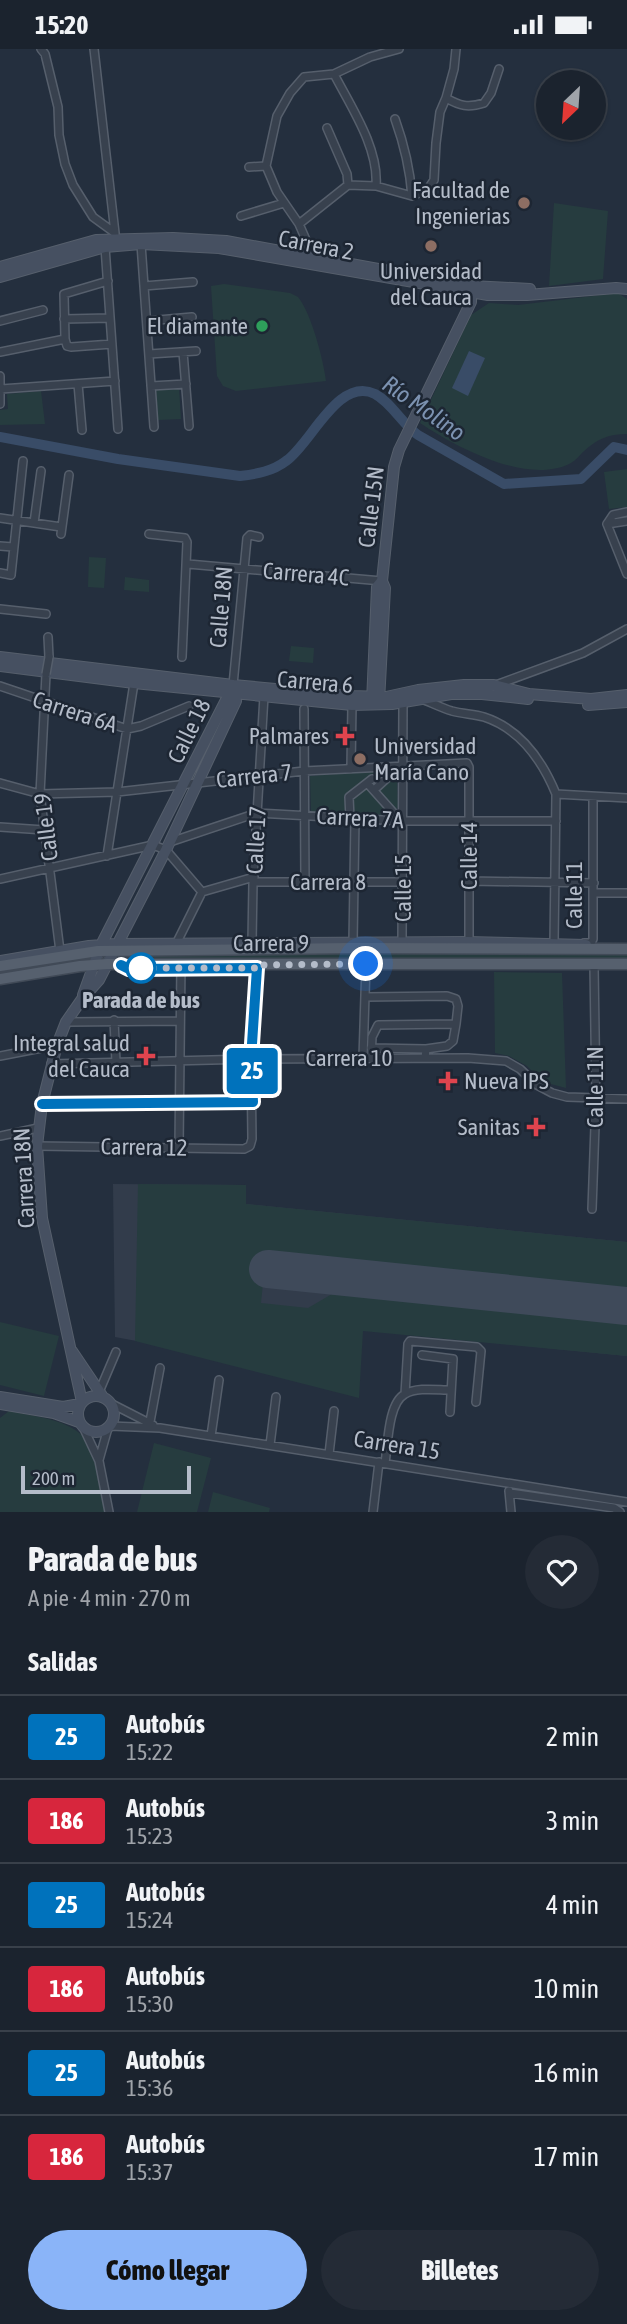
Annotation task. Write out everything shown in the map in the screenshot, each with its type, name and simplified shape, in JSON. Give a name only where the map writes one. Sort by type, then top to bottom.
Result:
[{"type":"main road","name":"Carrera 2","points":[[0,267],[115,235],[226,241],[313,256],[471,290],[534,289],[627,282]]},
{"type":"main road","name":"Carrera 2","points":[[0,277],[105,247],[141,244],[219,248],[471,290],[527,295],[627,289]]},
{"type":"main road","name":"Calle 15N","points":[[375,701],[377,587],[382,581],[394,467],[399,450],[471,302],[471,290]]},
{"type":"main road","points":[[375,701],[381,673],[385,588],[382,581]]},
{"type":"main road","name":"Carrera 6","points":[[0,657],[232,689],[375,701]]},
{"type":"main road","name":"Carrera 6","points":[[0,666],[213,691],[232,689],[264,696],[352,705],[464,685],[494,685],[529,694],[591,699],[627,695]]},
{"type":"main road","points":[[381,673],[404,697]]},
{"type":"main road","name":"Calle 18","points":[[82,999],[99,948],[232,689]]},
{"type":"main road","name":"Calle 18","points":[[99,980],[236,701],[232,689]]},
{"type":"main road","points":[[213,691],[219,699],[221,709]]},
{"type":"main road","name":"Carrera 6","points":[[404,697],[482,694],[589,705],[627,702]]},
{"type":"main road","points":[[126,926],[129,940],[138,945]]},
{"type":"main road","points":[[114,947],[252,942],[353,942],[402,946],[450,943],[469,946],[573,943]]},
{"type":"main road","points":[[437,949],[450,943]]},
{"type":"main road","name":"Calle 11","points":[[573,943],[602,949]]},
{"type":"main road","name":"Carrera 9","points":[[0,966],[114,947],[402,946],[437,949],[469,946],[627,949]]},
{"type":"main road","points":[[0,961],[60,951],[99,948]]},
{"type":"main road","name":"Carrera 9","points":[[0,979],[93,964],[627,964]]},
{"type":"main road","name":"Carrera 18N","points":[[81,1403],[41,1218],[37,1146],[42,1104],[57,1045],[66,1022],[99,980]]},
{"type":"main road","name":"Carrera 18N","points":[[68,1345],[104,1398]]},
{"type":"main road","points":[[0,1397],[54,1409],[98,1433],[109,1427],[114,1411],[104,1398],[92,1396],[81,1403],[54,1409],[0,1404]]},
{"type":"main road","points":[[81,1403],[77,1412],[82,1426]]},
{"type":"street","points":[[41,49],[45,54],[58,107],[59,135],[73,185],[93,217],[115,235]]},
{"type":"street","points":[[94,49],[115,235]]},
{"type":"street","points":[[313,256],[299,224],[277,193],[266,166],[277,116],[290,93],[304,77],[334,74],[370,57],[399,49]]},
{"type":"street","points":[[299,224],[348,185],[376,186],[412,196],[428,189],[434,180],[440,112],[454,69],[456,49]]},
{"type":"street","points":[[446,98],[459,106],[470,107],[484,103],[491,93],[499,69]]},
{"type":"street","points":[[334,74],[368,143],[377,173],[376,186]]},
{"type":"street","points":[[395,119],[404,147],[412,196]]},
{"type":"street","points":[[327,128],[348,174],[348,185]]},
{"type":"street","points":[[249,167],[266,166]]},
{"type":"street","points":[[241,216],[284,203]]},
{"type":"street","points":[[141,244],[154,427]]},
{"type":"street","points":[[105,247],[118,429]]},
{"type":"street","points":[[108,281],[64,295],[65,339],[67,346],[71,347],[112,344]]},
{"type":"street","points":[[144,286],[193,282]]},
{"type":"street","points":[[0,321],[43,310]]},
{"type":"street","points":[[146,321],[192,317]]},
{"type":"street","points":[[64,319],[110,318]]},
{"type":"street","points":[[0,352],[65,339]]},
{"type":"street","points":[[149,353],[196,351]]},
{"type":"street","points":[[183,352],[188,426]]},
{"type":"street","points":[[0,376],[0,404]]},
{"type":"street","points":[[1,389],[115,381]]},
{"type":"street","points":[[78,384],[82,430]]},
{"type":"street","points":[[151,386],[186,384]]},
{"type":"street","points":[[0,573],[10,575],[23,461]]},
{"type":"street","points":[[34,523],[41,471]]},
{"type":"street","points":[[0,518],[61,530],[69,475]]},
{"type":"street","points":[[607,524],[612,515],[627,512]]},
{"type":"street","points":[[607,524],[627,521]]},
{"type":"street","points":[[607,524],[627,574]]},
{"type":"street","points":[[149,534],[185,538],[187,542],[182,657]]},
{"type":"street","name":"Calle 18N","points":[[232,689],[247,536],[259,537]]},
{"type":"street","points":[[0,546],[13,547]]},
{"type":"street","name":"Carrera 4C","points":[[188,564],[382,581]]},
{"type":"street","points":[[0,609],[46,614]]},
{"type":"street","name":"Carrera 6","points":[[494,685],[507,683],[583,653],[627,629]]},
{"type":"street","name":"Calle 19","points":[[48,637],[40,794],[60,951]]},
{"type":"street","points":[[107,856],[134,683]]},
{"type":"street","name":"Carrera 6A","points":[[0,686],[127,729],[190,706]]},
{"type":"street","name":"Calle 17","points":[[252,942],[264,696]]},
{"type":"street","name":"Calle 15","points":[[402,946],[401,766],[404,697]]},
{"type":"street","points":[[422,698],[452,711],[483,716],[502,724],[521,737],[542,765],[556,794],[554,943]]},
{"type":"street","points":[[351,769],[352,705]]},
{"type":"street","points":[[304,709],[305,882]]},
{"type":"street","name":"Carrera 7","points":[[0,783],[40,794],[117,792],[304,771],[467,763]]},
{"type":"street","name":"Calle 14","points":[[467,763],[469,946]]},
{"type":"street","points":[[377,788],[401,766]]},
{"type":"street","points":[[363,768],[369,781],[402,821]]},
{"type":"street","points":[[353,942],[354,884],[349,797],[369,781]]},
{"type":"street","points":[[556,794],[627,798]]},
{"type":"street","name":"Calle 11","points":[[573,943],[593,942],[593,797]]},
{"type":"street","name":"Carrera 7A","points":[[167,846],[257,813],[402,821],[556,821]]},
{"type":"street","points":[[0,827],[44,830]]},
{"type":"street","points":[[0,879],[153,845],[167,846],[202,892],[176,944]]},
{"type":"street","name":"Carrera 8","points":[[202,892],[253,879],[354,884],[402,882]]},
{"type":"street","points":[[469,881],[594,883]]},
{"type":"street","points":[[594,893],[627,893]]},
{"type":"street","points":[[179,1147],[181,965]]},
{"type":"street","name":"Calle 11N","points":[[592,1209],[596,1098],[594,965]]},
{"type":"street","points":[[42,1104],[253,1102],[251,1059],[257,966]]},
{"type":"street","points":[[366,966],[367,1058]]},
{"type":"street","points":[[366,997],[447,996],[456,999],[458,1006],[455,1036],[447,1046],[426,1049],[371,1048]]},
{"type":"street","points":[[114,1020],[116,1062]]},
{"type":"street","points":[[66,1022],[180,1021]]},
{"type":"street","points":[[367,1058],[378,1025],[456,1024]]},
{"type":"street","points":[[0,1056],[57,1045]]},
{"type":"street","points":[[425,1058],[426,1049]]},
{"type":"street","name":"Carrera 10","points":[[51,1064],[251,1059],[468,1058],[506,1061],[552,1093],[567,1097],[596,1098]]},
{"type":"street","points":[[596,1098],[627,1099]]},
{"type":"street","name":"Carrera 12","points":[[37,1146],[244,1149],[250,1146],[253,1102]]},
{"type":"street","points":[[0,1136],[38,1128]]},
{"type":"street","points":[[405,1394],[410,1341],[477,1347],[481,1351],[476,1402]]},
{"type":"street","points":[[104,1398],[116,1352]]},
{"type":"street","points":[[422,1355],[453,1359],[450,1412]]},
{"type":"street","points":[[150,1426],[160,1368]]},
{"type":"street","points":[[211,1436],[219,1380]]},
{"type":"street","points":[[373,1512],[394,1405],[405,1394],[450,1390]]},
{"type":"street","points":[[270,1445],[276,1397]]},
{"type":"street","name":"Carrera 15","points":[[104,1398],[150,1426]]},
{"type":"street","points":[[329,1454],[334,1411]]},
{"type":"street","points":[[82,1426],[99,1461],[109,1512]]},
{"type":"street","name":"Carrera 15","points":[[109,1427],[150,1426],[627,1502]]},
{"type":"street","points":[[99,1461],[109,1427]]},
{"type":"street","points":[[508,1483],[511,1512]]},
{"type":"street","points":[[510,1493],[614,1508],[620,1512]]},
{"type":"shaded area","points":[[113,1184],[246,1185],[246,1204],[627,1242],[627,1356],[385,1332],[234,1321],[196,1352],[115,1337]]},
{"type":"green space","points":[[554,203],[608,211],[603,279],[549,286]]},
{"type":"green space","name":"El diamante","points":[[224,284],[290,293],[298,297],[312,325],[326,381],[236,391],[223,386],[217,376],[211,286]]},
{"type":"green space","points":[[618,293],[627,299],[627,434],[608,436],[598,441],[571,463],[554,469],[534,470],[493,461],[453,443],[420,423],[471,315],[489,303],[518,305]]},
{"type":"green space","points":[[179,387],[181,419],[158,420],[156,389]]},
{"type":"green space","points":[[41,391],[45,424],[0,425],[0,410],[8,409],[7,394]]},
{"type":"green space","points":[[627,469],[627,507],[609,509],[604,472]]},
{"type":"green space","points":[[89,557],[106,558],[104,588],[88,587]]},
{"type":"green space","points":[[125,577],[149,580],[149,592],[124,590]]},
{"type":"green space","points":[[291,646],[314,648],[313,663],[289,661]]},
{"type":"green space","points":[[386,770],[395,772],[397,776],[398,807],[392,815],[311,812],[310,776]]},
{"type":"green space","points":[[337,952],[627,954],[627,960],[128,959],[128,955]]},
{"type":"green space","points":[[494,972],[562,973],[566,1088],[543,1082],[527,1066],[509,1056],[495,1053]]},
{"type":"green space","points":[[138,1184],[246,1185],[246,1204],[627,1242],[627,1288],[266,1254],[261,1303],[308,1308],[337,1291],[627,1319],[627,1356],[363,1331],[359,1398],[135,1341]]},
{"type":"green space","points":[[0,1322],[59,1336],[44,1396],[0,1385]]},
{"type":"green space","points":[[9,1411],[55,1421],[85,1438],[96,1463],[106,1512],[0,1512],[0,1418]]},
{"type":"green space","points":[[154,1443],[211,1458],[197,1512],[137,1512]]},
{"type":"green space","points":[[213,1492],[270,1508],[269,1512],[208,1512]]},
{"type":"water","points":[[469,351],[485,358],[468,396],[452,388]]},
{"type":"waterway","name":"Río Molino","points":[[0,437],[118,459],[240,476],[264,471],[286,461],[337,403],[349,394],[362,391],[381,398],[418,435],[504,484],[581,479],[614,447],[627,450]]},
{"type":"runway","points":[[268,1269],[627,1306]]},
{"type":"bus line","name":"25","points":[[42,1104],[253,1102],[251,1059],[257,968],[129,969],[121,965]]},
{"type":"place","name":"Facultad de Ingenierias","points":[[524,203]]},
{"type":"place","name":"Universidad del Cauca","points":[[431,246]]},
{"type":"place","name":"El diamante","points":[[262,326]]},
{"type":"place","name":"Palmares","points":[[345,736]]},
{"type":"place","name":"Universidad María Cano","points":[[360,759]]},
{"type":"place","name":"Parada de bus","points":[[141,968]]},
{"type":"place","name":"Integral salud del Cauca","points":[[146,1056]]},
{"type":"place","name":"Nueva IPS","points":[[448,1081]]},
{"type":"place","name":"Sanitas","points":[[536,1127]]},
{"type":"route","points":[[141,968],[366,964]]}]
